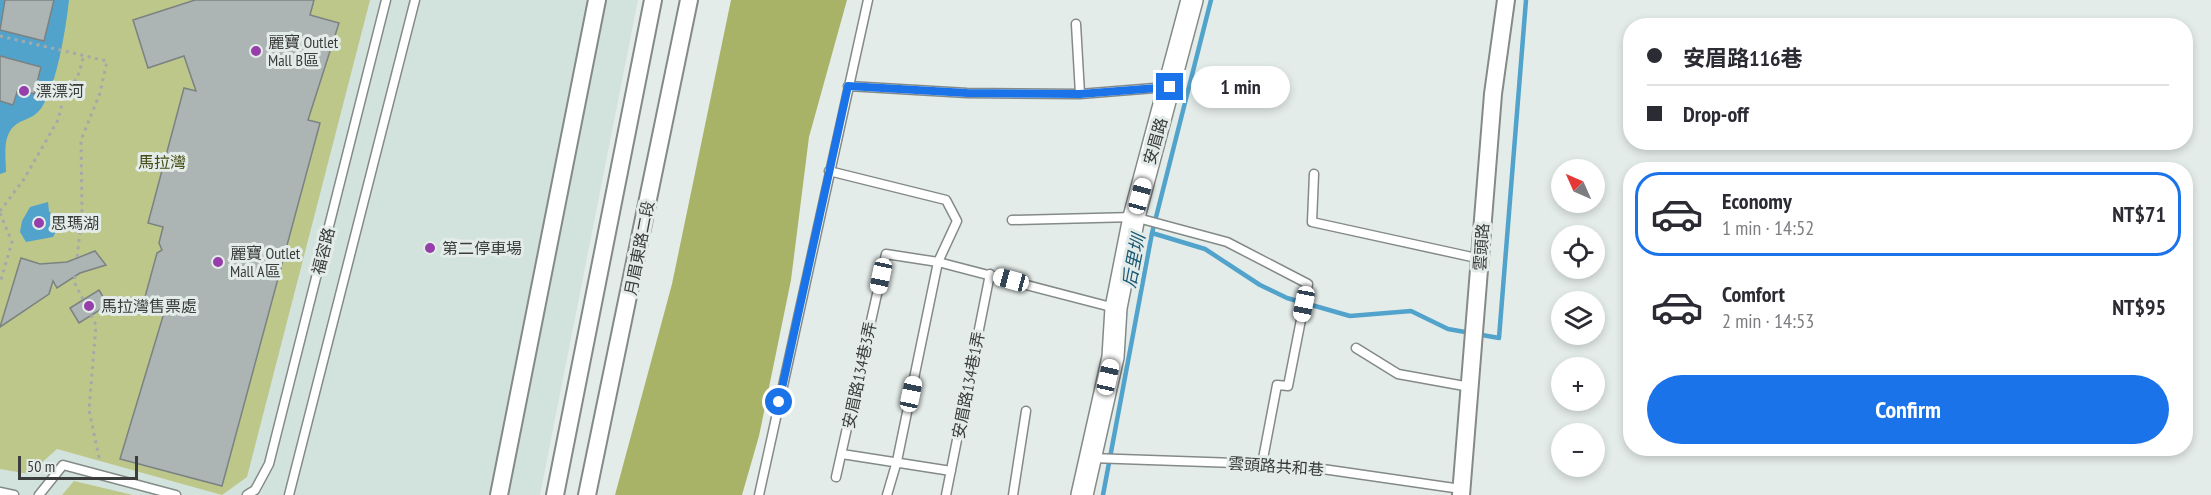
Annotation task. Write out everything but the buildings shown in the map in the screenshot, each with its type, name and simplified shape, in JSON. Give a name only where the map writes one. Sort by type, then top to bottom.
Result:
[{"type":"street","points":[[499,495],[597,0]]},
{"type":"street","name":"月眉東路二段","points":[[555,495],[653,0]]},
{"type":"street","name":"月眉東路二段","points":[[588,495],[689,0]]},
{"type":"street","name":"安眉路","points":[[1083,495],[1113,357],[1116,308],[1134,217],[1192,0]]},
{"type":"street","name":"雲頭路","points":[[1461,492],[1493,94],[1506,0]]},
{"type":"lane","name":"福容路","points":[[247,495],[255,490],[269,464],[386,0]]},
{"type":"lane","points":[[289,495],[415,0]]},
{"type":"lane","points":[[759,495],[868,0]]},
{"type":"lane","points":[[1076,24],[1080,94]]},
{"type":"lane","points":[[848,86],[967,93],[1080,94],[1170,87]]},
{"type":"lane","points":[[829,171],[946,200],[957,221],[938,262],[897,461],[887,495]]},
{"type":"lane","points":[[1314,174],[1312,222],[1480,259]]},
{"type":"lane","points":[[1012,220],[1134,217],[1227,242],[1308,284],[1288,386],[1277,385],[1262,464]]},
{"type":"lane","name":"安眉路134巷3弄","points":[[837,477],[886,254],[938,262]]},
{"type":"lane","points":[[938,262],[1116,308]]},
{"type":"lane","name":"安眉路134巷1弄","points":[[946,495],[990,274]]},
{"type":"lane","points":[[1356,348],[1398,374],[1470,387]]},
{"type":"lane","points":[[1013,495],[1026,411]]},
{"type":"lane","points":[[842,454],[951,471]]},
{"type":"lane","name":"雲頭路共和巷","points":[[1090,458],[1295,465],[1461,492]]},
{"type":"lane","points":[[39,495],[63,465],[176,495]]},
{"type":"lane","points":[[0,492],[14,495]]},
{"type":"path","points":[[0,36],[107,61],[100,93],[81,140],[82,213],[77,258]]},
{"type":"path","points":[[0,283],[12,242],[0,212],[24,179],[57,120],[63,100],[78,76],[84,55]]},
{"type":"path","points":[[75,276],[74,282],[83,299]]},
{"type":"path","points":[[91,315],[96,326],[89,410],[100,462]]},
{"type":"shaded area","points":[[0,0],[638,0],[540,495],[0,495]]},
{"type":"green space","name":"馬拉灣","points":[[0,0],[370,0],[247,477],[222,495],[57,449],[29,474],[0,469]]},
{"type":"green space","points":[[731,0],[847,0],[809,137],[791,280],[759,436],[742,495],[615,495],[672,284]]},
{"type":"green space","points":[[74,481],[133,495],[62,495]]},
{"type":"water","name":"漂漂河","points":[[0,0],[69,0],[60,55],[52,85],[37,113],[14,126],[7,137],[6,172],[0,174]]},
{"type":"water","name":"思瑪湖","points":[[48,202],[49,211],[59,226],[53,237],[26,242],[20,232],[22,221],[30,207]]},
{"type":"waterway","name":"后里圳","points":[[1103,495],[1152,233],[1211,0]]},
{"type":"waterway","points":[[1152,233],[1205,249],[1260,285],[1287,298],[1350,316],[1411,311],[1448,329],[1499,338],[1526,0]]},
{"type":"place","name":"麗寶 Outlet Mall B區","points":[[256,51]]},
{"type":"place","name":"漂漂河","points":[[24,91]]},
{"type":"place","name":"思瑪湖","points":[[39,223]]},
{"type":"place","name":"第二停車場","points":[[430,248]]},
{"type":"place","name":"麗寶 Outlet Mall A區","points":[[218,262]]},
{"type":"place","name":"馬拉灣售票處","points":[[89,306]]},
{"type":"route","points":[[779,402],[848,86],[967,93],[1080,94],[1170,87]]}]
